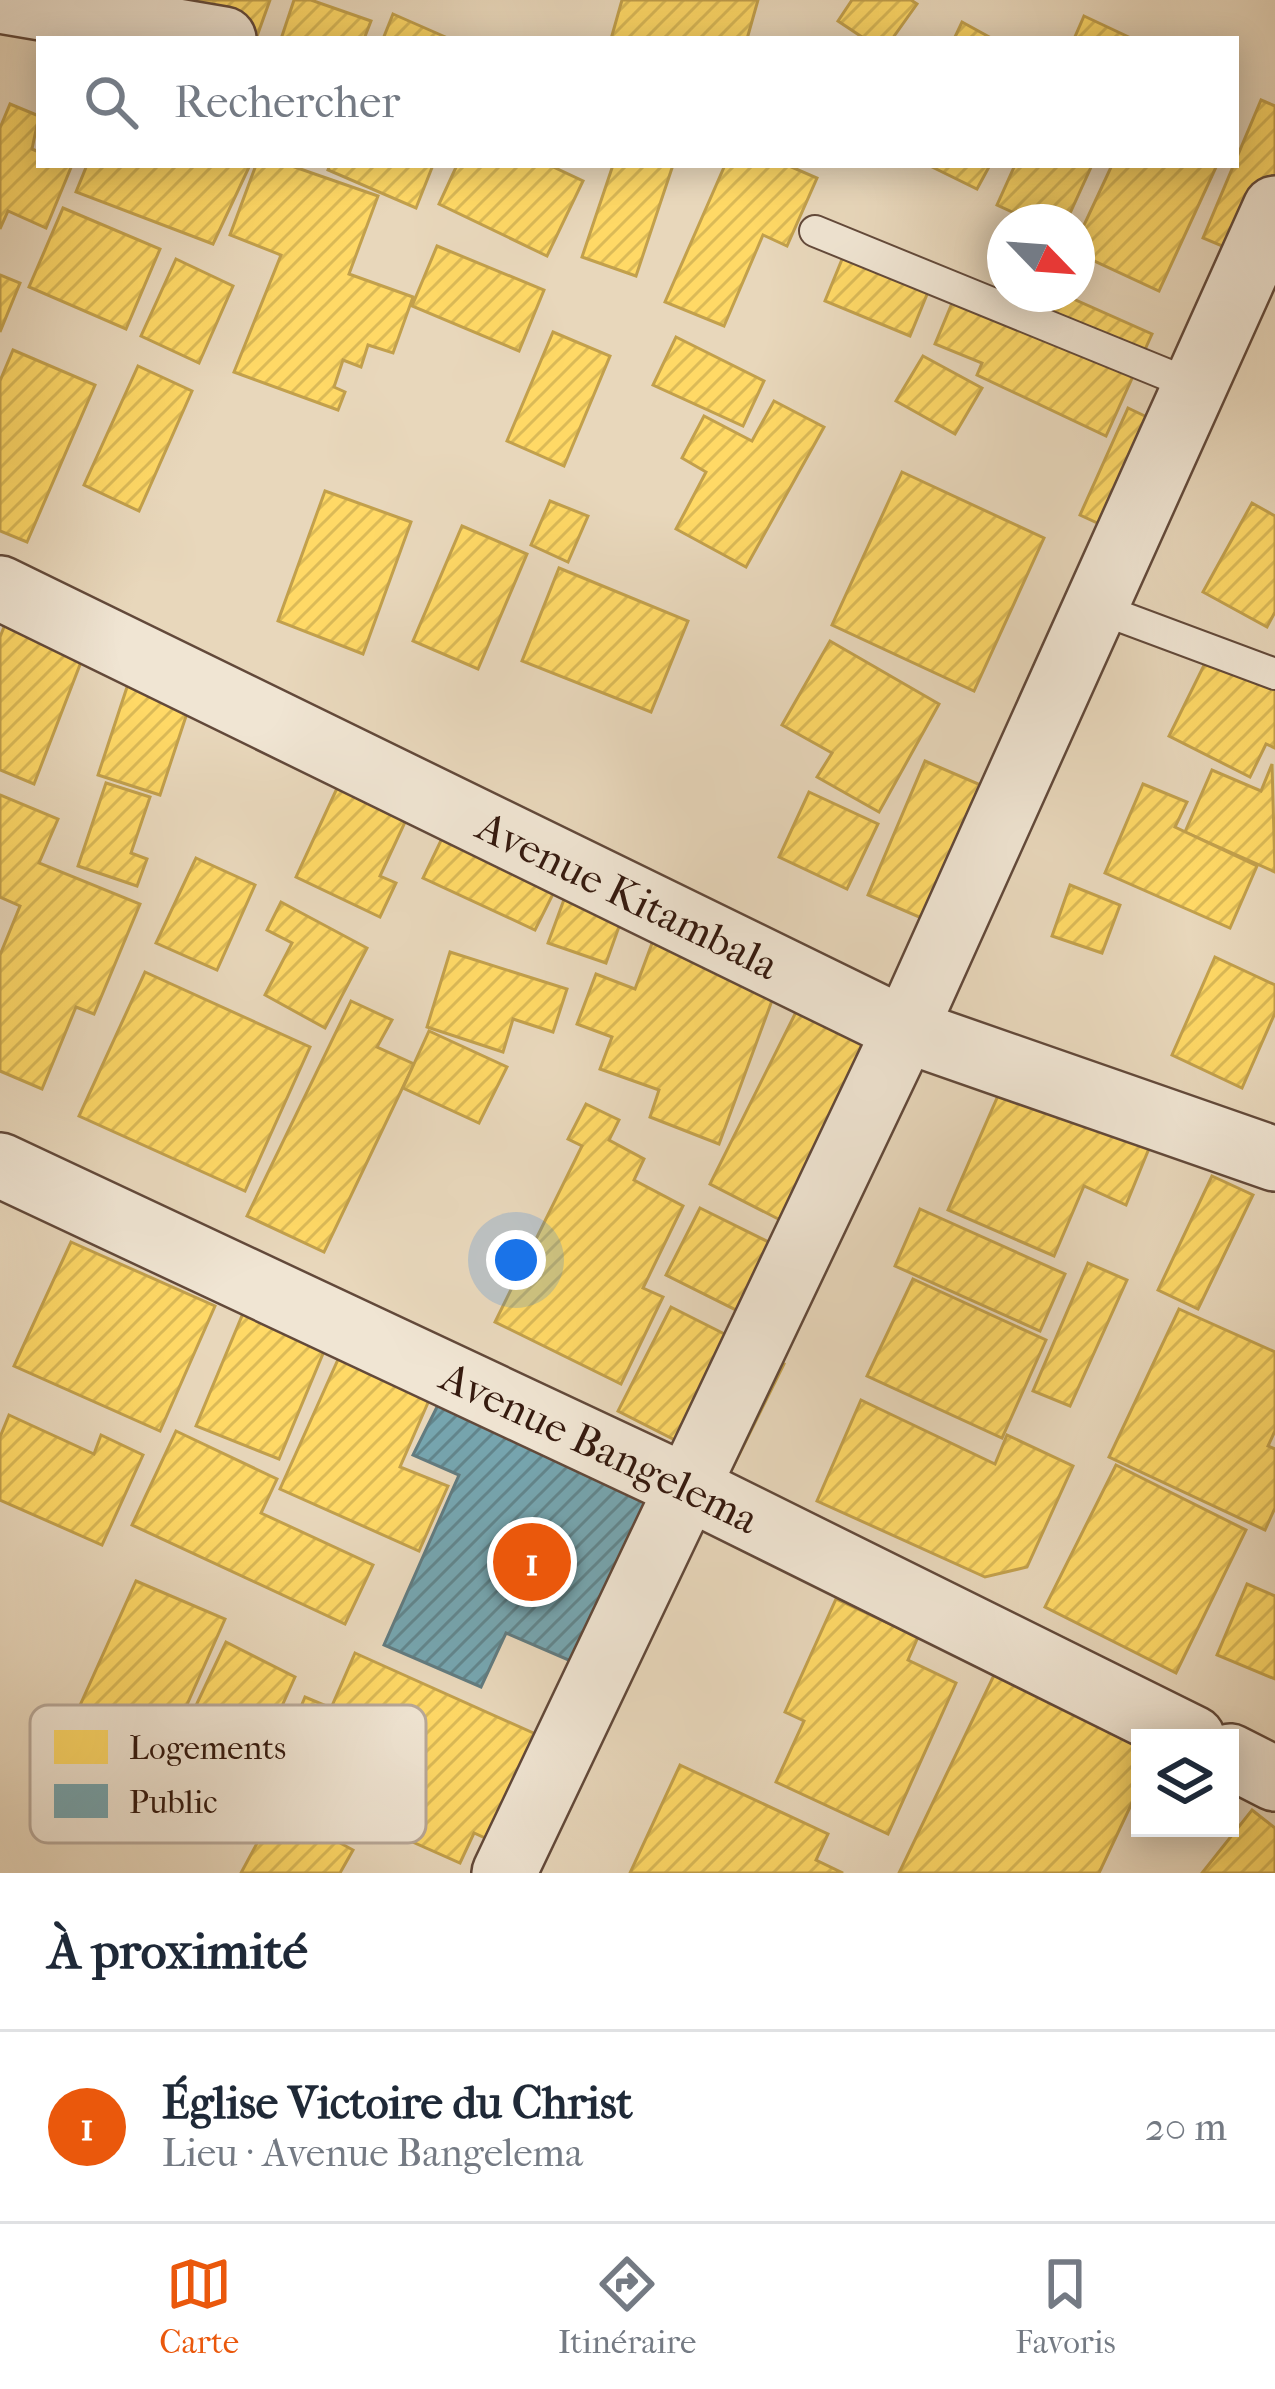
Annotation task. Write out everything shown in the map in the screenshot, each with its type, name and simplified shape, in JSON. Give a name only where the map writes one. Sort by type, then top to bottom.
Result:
[{"type":"street","points":[[0,1],[206,36]]},
{"type":"street","points":[[504,1873],[691,1489],[905,1030],[1275,209]]},
{"type":"street","name":"Avenue Kitambala","points":[[0,588],[905,1030],[1275,1159]]},
{"type":"street","name":"Avenue Bangelema","points":[[0,1165],[691,1489],[1175,1729]]},
{"type":"street","points":[[1239,1761],[1275,1779]]},
{"type":"lane","points":[[815,231],[1195,386]]},
{"type":"lane","points":[[1095,607],[1275,674]]},
{"type":"building: Logements","points":[[179,0],[270,0],[257,36],[137,36]]},
{"type":"building: Logements","points":[[294,0],[311,0],[371,21],[365,36],[282,36]]},
{"type":"building: Logements","points":[[622,0],[758,0],[748,36],[612,36]]},
{"type":"building: Logements","points":[[852,0],[911,0],[917,4],[894,36],[860,36],[838,21]]},
{"type":"building: Logements","points":[[393,14],[443,36],[384,36]]},
{"type":"building: Logements","points":[[1084,16],[1127,36],[1075,36]]},
{"type":"building: Logements","points":[[962,22],[988,36],[955,36]]},
{"type":"building: Logements","points":[[1261,100],[1275,106],[1275,255],[1270,266],[1203,238],[1232,168],[1239,168],[1239,152]]},
{"type":"building: Logements","points":[[10,104],[36,115],[32,149],[36,168],[71,168],[46,228],[8,211],[0,229],[0,128]]},
{"type":"building: Logements","points":[[86,168],[249,168],[213,244],[76,192]]},
{"type":"building: Logements","points":[[255,168],[298,168],[378,196],[349,274],[413,297],[393,353],[368,345],[361,367],[343,360],[334,387],[345,392],[338,410],[234,372],[281,255],[230,235]]},
{"type":"building: Logements","points":[[329,168],[432,168],[416,208]]},
{"type":"building: Logements","points":[[456,168],[555,168],[583,181],[547,256],[439,204]]},
{"type":"building: Logements","points":[[612,168],[672,168],[636,276],[582,257]]},
{"type":"building: Logements","points":[[724,168],[794,168],[817,178],[787,246],[763,235],[724,326],[665,302]]},
{"type":"building: Logements","points":[[934,168],[988,168],[977,189]]},
{"type":"building: Logements","points":[[1014,168],[1091,168],[1074,204],[997,204]]},
{"type":"building: Logements","points":[[1111,168],[1216,168],[1159,291],[1095,261],[1094,204]]},
{"type":"building: Logements","points":[[63,208],[160,249],[126,329],[29,287]]},
{"type":"building: Logements","points":[[437,246],[544,290],[519,351],[412,306]]},
{"type":"building: Logements","points":[[845,252],[930,287],[910,336],[825,301]]},
{"type":"building: Logements","points":[[176,259],[233,286],[199,363],[141,336]]},
{"type":"building: Logements","points":[[0,275],[20,283],[0,332]]},
{"type":"building: Logements","points":[[955,296],[1002,318],[1005,312],[1095,309],[1152,334],[1106,436],[977,375],[982,363],[935,344]]},
{"type":"building: Logements","points":[[553,332],[610,356],[564,466],[507,441]]},
{"type":"building: Logements","points":[[676,337],[764,381],[743,426],[653,385]]},
{"type":"building: Logements","points":[[13,350],[95,385],[27,542],[0,531],[0,381]]},
{"type":"building: Logements","points":[[923,356],[982,388],[955,434],[896,401]]},
{"type":"building: Logements","points":[[138,366],[192,391],[139,511],[84,485]]},
{"type":"building: Logements","points":[[774,401],[824,427],[746,567],[676,529],[706,472],[682,458],[704,416],[752,441]]},
{"type":"building: Logements","points":[[1128,408],[1189,437],[1141,543],[1080,515]]},
{"type":"building: Logements","points":[[902,472],[1044,538],[974,691],[832,625]]},
{"type":"building: Logements","points":[[325,491],[411,522],[363,654],[278,621]]},
{"type":"building: Logements","points":[[550,501],[588,516],[568,562],[531,545]]},
{"type":"building: Logements","points":[[1252,503],[1275,516],[1275,612],[1267,627],[1203,592]]},
{"type":"building: Logements","points":[[462,526],[527,554],[478,669],[413,641]]},
{"type":"building: Logements","points":[[559,568],[688,621],[651,712],[522,661]]},
{"type":"building: Logements","points":[[8,617],[86,649],[34,784],[0,770],[0,637]]},
{"type":"building: Logements","points":[[830,641],[939,704],[879,812],[817,777],[832,753],[782,725]]},
{"type":"building: Logements","points":[[1213,647],[1275,679],[1275,748],[1266,744],[1250,777],[1169,736]]},
{"type":"building: Logements","points":[[134,666],[196,686],[160,795],[98,775]]},
{"type":"building: Logements","points":[[925,761],[997,792],[940,926],[868,895]]},
{"type":"building: Logements","points":[[1272,764],[1275,872],[1185,832],[1212,770],[1261,791]]},
{"type":"building: Logements","points":[[344,773],[413,805],[380,876],[396,883],[380,917],[296,877]]},
{"type":"building: Logements","points":[[106,783],[150,797],[131,853],[147,859],[137,886],[78,866]]},
{"type":"building: Logements","points":[[1143,784],[1187,802],[1175,827],[1257,866],[1230,928],[1105,873]]},
{"type":"building: Logements","points":[[809,792],[878,824],[847,889],[779,857]]},
{"type":"building: Logements","points":[[0,795],[58,819],[39,863],[140,904],[94,1014],[76,1007],[42,1089],[0,1071],[0,955],[20,906],[0,897]]},
{"type":"building: Logements","points":[[446,830],[558,884],[535,930],[423,878]]},
{"type":"building: Logements","points":[[196,858],[255,885],[217,970],[156,943]]},
{"type":"building: Logements","points":[[1070,885],[1120,905],[1102,953],[1052,936]]},
{"type":"building: Logements","points":[[569,886],[626,907],[606,963],[548,943]]},
{"type":"building: Logements","points":[[281,902],[367,948],[325,1028],[265,995],[292,943],[267,930]]},
{"type":"building: Logements","points":[[663,914],[787,960],[719,1144],[650,1117],[659,1090],[600,1069],[612,1037],[577,1024],[596,974],[635,989]]},
{"type":"building: Logements","points":[[450,952],[567,989],[553,1032],[513,1019],[503,1052],[427,1027]]},
{"type":"building: Logements","points":[[1215,957],[1275,985],[1275,1013],[1242,1088],[1172,1055]]},
{"type":"building: Logements","points":[[145,972],[310,1047],[245,1191],[79,1116]]},
{"type":"building: Logements","points":[[813,978],[929,1036],[825,1243],[710,1184]]},
{"type":"building: Logements","points":[[351,1001],[392,1020],[377,1047],[414,1064],[324,1252],[247,1216]]},
{"type":"building: Logements","points":[[429,1031],[507,1067],[479,1123],[403,1088]]},
{"type":"building: Logements","points":[[1004,1082],[1150,1146],[1126,1205],[1084,1186],[1054,1256],[948,1210]]},
{"type":"building: Logements","points":[[586,1104],[619,1120],[609,1140],[644,1159],[634,1180],[683,1206],[643,1288],[663,1297],[621,1384],[495,1322],[582,1146],[568,1139]]},
{"type":"building: Logements","points":[[1212,1176],[1253,1195],[1198,1309],[1158,1290]]},
{"type":"building: Logements","points":[[700,1208],[821,1268],[788,1336],[666,1275]]},
{"type":"building: Logements","points":[[920,1209],[1065,1274],[1040,1331],[895,1266]]},
{"type":"building: Logements","points":[[71,1242],[215,1306],[160,1431],[14,1366]]},
{"type":"building: Logements","points":[[1088,1263],[1127,1280],[1070,1406],[1033,1391]]},
{"type":"building: Logements","points":[[913,1279],[1046,1340],[1002,1438],[867,1376]]},
{"type":"building: Logements","points":[[249,1299],[332,1332],[279,1459],[196,1426]]},
{"type":"building: Logements","points":[[671,1307],[784,1364],[732,1469],[618,1411]]},
{"type":"building: Logements","points":[[1179,1309],[1275,1352],[1275,1431],[1268,1446],[1275,1449],[1275,1508],[1265,1530],[1109,1457]]},
{"type":"building: Logements","points":[[349,1335],[440,1375],[400,1467],[448,1486],[419,1551],[280,1489]]},
{"type":"building: Logements","points":[[861,1400],[995,1464],[1007,1435],[1073,1466],[1027,1567],[985,1577],[817,1501]]},
{"type":"building: Logements","points":[[9,1415],[94,1454],[101,1435],[143,1455],[102,1545],[0,1500],[0,1437]]},
{"type":"building: Logements","points":[[176,1431],[277,1479],[261,1513],[373,1565],[345,1624],[132,1525]]},
{"type":"building: Logements","points":[[1116,1465],[1246,1530],[1176,1673],[1045,1607]]},
{"type":"building: Logements","points":[[136,1581],[225,1619],[187,1705],[80,1705]]},
{"type":"building: Logements","points":[[1247,1584],[1275,1596],[1275,1679],[1217,1655]]},
{"type":"building: Logements","points":[[836,1599],[918,1637],[908,1660],[956,1683],[888,1834],[776,1782],[804,1721],[785,1712]]},
{"type":"building: Logements","points":[[226,1642],[295,1677],[282,1705],[196,1705]]},
{"type":"building: Logements","points":[[355,1653],[540,1736],[494,1842],[474,1833],[460,1863],[415,1843],[426,1843],[426,1705],[332,1705]]},
{"type":"building: Logements","points":[[996,1671],[1131,1737],[1131,1805],[1099,1873],[899,1873]]},
{"type":"building: Logements","points":[[680,1765],[828,1834],[816,1860],[843,1873],[630,1873]]},
{"type":"building: Logements","points":[[1252,1810],[1275,1828],[1275,1873],[1202,1873],[1231,1837],[1239,1837],[1239,1826]]},
{"type":"building: Logements","points":[[257,1843],[340,1843],[353,1850],[340,1873],[241,1873]]},
{"type":"building: Public","points":[[446,1389],[674,1491],[594,1671],[506,1633],[481,1687],[384,1645],[459,1475],[413,1455]]},
{"type":"place","name":"Église Victoire du Christ","points":[[532,1562]]}]
